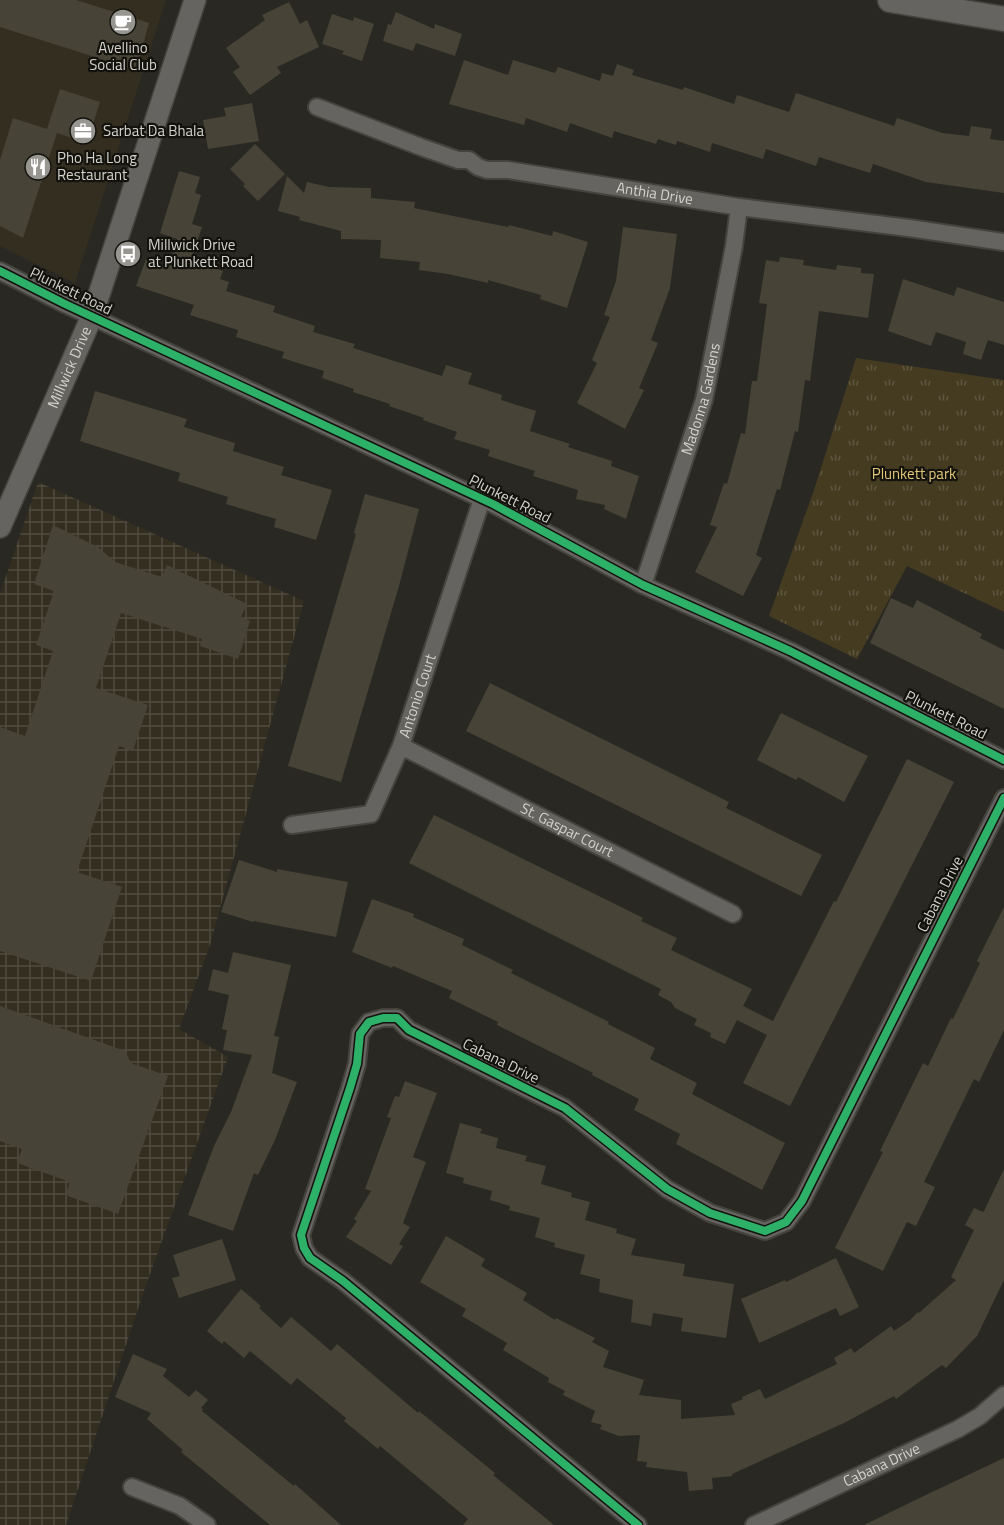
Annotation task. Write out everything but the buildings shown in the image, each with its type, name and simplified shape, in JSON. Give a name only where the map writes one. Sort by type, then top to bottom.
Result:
[{"type":"main road","points":[[890,0],[1004,19]]},
{"type":"street","name":"Millwick Drive","points":[[0,526],[92,316],[195,0]]},
{"type":"street","name":"Anthia Drive","points":[[317,107],[458,160],[469,160],[487,170],[508,170],[739,207],[1004,242]]},
{"type":"street","name":"Madonna Gardens","points":[[643,585],[704,400],[734,246],[739,207]]},
{"type":"street","name":"Plunkett Road","points":[[0,271],[482,498],[643,585],[790,651],[1004,760]]},
{"type":"street","name":"Antonio Court","points":[[292,825],[371,814],[401,746],[482,498]]},
{"type":"street","name":"St. Gaspar Court","points":[[401,746],[733,914]]},
{"type":"street","name":"Cabana Drive","points":[[638,1525],[352,1288],[314,1261],[304,1248],[301,1235],[303,1224],[350,1088],[357,1064],[360,1034],[369,1022],[382,1018],[397,1018],[409,1030],[565,1108],[667,1189],[710,1213],[765,1231],[786,1222],[802,1201],[1004,798]]},
{"type":"street","name":"Cabana Drive","points":[[754,1525],[958,1429],[980,1416],[1004,1395]]},
{"type":"street","points":[[132,1486],[180,1506],[207,1525]]},
{"type":"shaded area","points":[[0,0],[166,0],[75,283],[0,246]]},
{"type":"shaded area","points":[[38,482],[304,601],[210,945],[179,1029],[228,1057],[145,1288],[66,1525],[0,1525],[0,594]]},
{"type":"green space","name":"Plunkett park","points":[[856,358],[1004,380],[1004,612],[907,566],[857,659],[769,616],[813,493]]},
{"type":"cycle path","points":[[0,271],[65,304],[493,504],[643,585],[790,651],[1004,760]]},
{"type":"cycle path","points":[[638,1525],[343,1281],[310,1258],[304,1248],[301,1235],[350,1088],[357,1064],[360,1034],[369,1022],[383,1018],[397,1018],[409,1030],[565,1108],[667,1189],[710,1213],[765,1231],[786,1222],[802,1201],[1004,798]]},
{"type":"place","name":"Avellino Social Club","points":[[123,22]]},
{"type":"place","name":"Sarbat Da Bhala","points":[[83,131]]},
{"type":"place","name":"Pho Ha Long Restaurant","points":[[38,167]]},
{"type":"place","name":"Millwick Drive at Plunkett Road","points":[[128,254]]}]
